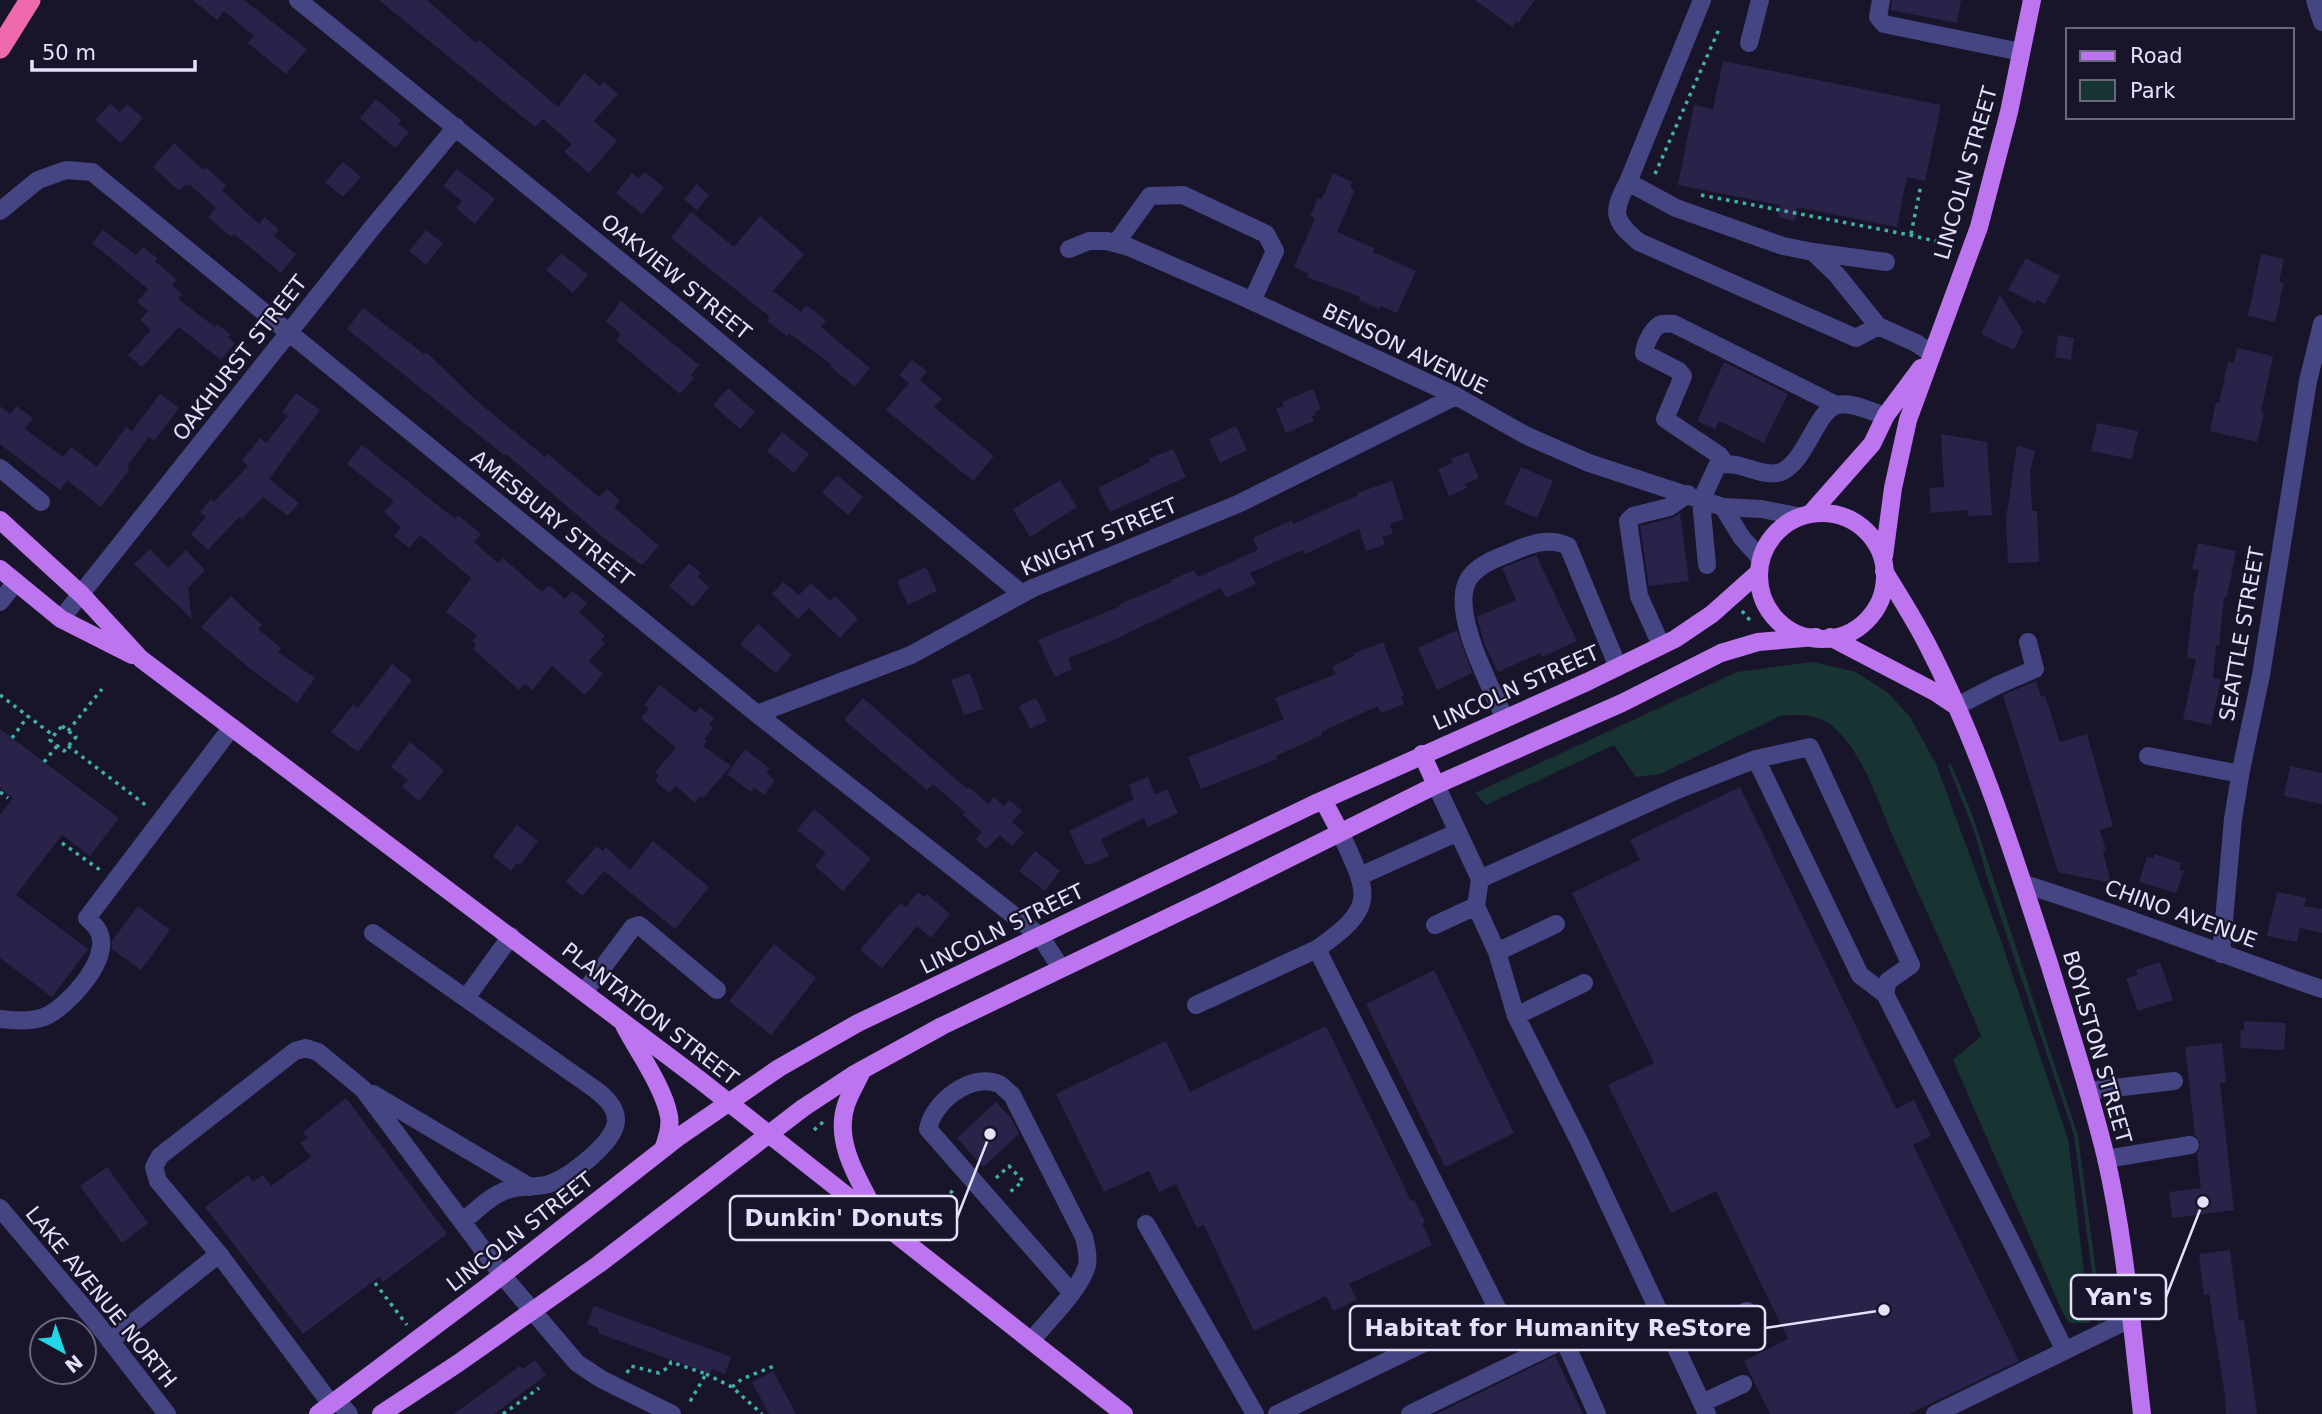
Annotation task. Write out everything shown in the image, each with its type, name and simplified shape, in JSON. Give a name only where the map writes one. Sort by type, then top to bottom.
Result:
[{"type":"highway","points":[[0,48],[30,0]]},
{"type":"main road","name":"LINCOLN STREET","points":[[1884,564],[1893,488],[1908,421],[1979,227],[2009,112],[2032,0]]},
{"type":"main road","name":"LINCOLN STREET","points":[[1804,514],[1872,444],[1885,416],[1931,354]]},
{"type":"main road","points":[[381,1414],[531,1312],[769,1134],[863,1070],[942,1026],[1436,785],[1622,703],[1721,653],[1758,642],[1823,637],[1854,630],[1870,617],[1881,599],[1884,564],[1864,529],[1850,520],[1833,514],[1804,514],[1780,529],[1766,547],[1759,566],[1762,596],[1776,620],[1800,635],[1823,637],[1935,692],[1957,706]]},
{"type":"main road","name":"PLANTATION STREET","points":[[0,520],[82,595],[141,659]]},
{"type":"main road","name":"BOYLSTON STREET","points":[[1884,564],[1957,706],[1991,792],[2024,884],[2088,1091],[2106,1159],[2120,1240],[2142,1414]]},
{"type":"main road","name":"LINCOLN STREET","points":[[329,1406],[663,1149],[726,1102],[788,1063],[858,1023],[1323,800],[1505,719],[1661,645],[1712,614],[1759,566]]},
{"type":"main road","name":"PLANTATION STREET","points":[[0,569],[61,619],[141,659],[511,936],[769,1134],[1124,1414]]},
{"type":"main road","points":[[1422,754],[1436,785]]},
{"type":"main road","points":[[1323,800],[1340,832]]},
{"type":"main road","points":[[620,1019],[663,1098],[669,1119],[663,1149]]},
{"type":"main road","points":[[863,1070],[846,1106],[843,1127],[845,1147],[881,1223]]},
{"type":"street","name":"OAKVIEW STREET","points":[[298,0],[1022,594]]},
{"type":"street","points":[[1702,0],[1617,203],[1623,229],[1639,242],[1856,338],[1878,326]]},
{"type":"street","points":[[1749,43],[1760,0]]},
{"type":"street","points":[[1881,0],[1878,17],[1884,24],[2021,52]]},
{"type":"street","points":[[2315,0],[2322,22]]},
{"type":"street","name":"OAKHURST STREET","points":[[61,619],[372,228],[456,127]]},
{"type":"street","name":"AMESBURY STREET","points":[[0,211],[38,180],[66,170],[92,172],[757,714],[1040,936],[1061,968]]},
{"type":"street","points":[[1628,182],[1676,208],[1783,246],[1886,262]]},
{"type":"street","points":[[1116,243],[1150,196],[1183,195],[1266,234],[1275,251],[1252,301]]},
{"type":"street","name":"BENSON AVENUE","points":[[1069,248],[1089,241],[1116,243],[1252,301],[1456,396],[1525,435],[1589,463],[1723,507],[1804,514]]},
{"type":"street","points":[[1814,252],[1837,275],[1878,326],[1916,343],[1931,354]]},
{"type":"street","points":[[1725,463],[1719,455],[1665,419],[1683,376],[1679,371],[1644,353],[1656,327],[1663,323],[1674,324],[1836,405],[1847,405],[1885,416]]},
{"type":"street","name":"SEATTLE STREET","points":[[2221,954],[2233,819],[2240,774],[2261,675],[2308,381],[2322,324]]},
{"type":"street","name":"KNIGHT STREET","points":[[757,714],[911,655],[1022,594],[1238,503],[1456,396]]},
{"type":"street","points":[[1661,645],[1639,596],[1628,521],[1633,516],[1669,507],[1694,497],[1717,466],[1725,463],[1780,472],[1794,464],[1827,413],[1836,405]]},
{"type":"street","points":[[0,468],[41,502]]},
{"type":"street","points":[[1694,497],[1707,565]]},
{"type":"street","points":[[1723,507],[1759,566]]},
{"type":"street","points":[[1505,719],[1466,628],[1461,600],[1469,577],[1488,562],[1535,542],[1557,541],[1568,546],[1618,667]]},
{"type":"street","points":[[0,602],[16,582]]},
{"type":"street","points":[[1957,706],[2035,669],[2028,642]]},
{"type":"street","points":[[0,1019],[33,1020],[46,1016],[62,1006],[76,992],[90,973],[101,950],[100,933],[87,918],[232,727]]},
{"type":"street","points":[[1480,879],[1677,790],[1756,759],[1811,747],[1911,965],[1888,982],[1885,994]]},
{"type":"street","points":[[2148,756],[2240,774]]},
{"type":"street","points":[[1756,759],[1860,975],[1885,994],[2065,1351]]},
{"type":"street","points":[[1436,785],[1480,879],[1476,906],[1497,953],[1516,1016],[1580,1143],[1705,1408],[1743,1384]]},
{"type":"street","points":[[1196,1005],[1317,949],[1342,932],[1357,915],[1364,892],[1360,876],[1340,832]]},
{"type":"street","points":[[1360,876],[1458,832]]},
{"type":"street","name":"CHINO AVENUE","points":[[2024,884],[2093,906],[2322,989]]},
{"type":"street","points":[[1435,925],[1476,906]]},
{"type":"street","points":[[1497,953],[1556,924]]},
{"type":"street","points":[[584,991],[633,927],[639,925],[717,990]]},
{"type":"street","points":[[373,933],[610,1100],[616,1112],[616,1125],[611,1138],[562,1179],[546,1185],[506,1190],[463,1221]]},
{"type":"street","points":[[466,998],[511,936]]},
{"type":"street","points":[[1277,1414],[1497,1308],[1317,949]]},
{"type":"street","points":[[1516,1016],[1584,983]]},
{"type":"street","points":[[349,1414],[329,1406],[219,1254],[158,1181],[154,1167],[160,1156],[295,1051],[306,1048],[318,1052],[363,1089],[530,1186]]},
{"type":"street","points":[[2088,1091],[2175,1081]]},
{"type":"street","points":[[1031,1341],[1075,1287],[1087,1266],[1088,1253],[1084,1237],[1012,1095],[1000,1084],[983,1082],[960,1088],[943,1100],[930,1117],[928,1129],[965,1181],[1075,1287]]},
{"type":"street","points":[[363,1089],[502,1275],[577,1363],[661,1412]]},
{"type":"street","points":[[2106,1159],[2190,1145]]},
{"type":"street","name":"LAKE AVENUE NORTH","points":[[0,1208],[167,1414]]},
{"type":"street","points":[[1146,1224],[1255,1414]]},
{"type":"street","points":[[110,1341],[219,1254]]},
{"type":"street","points":[[1674,1345],[1747,1311]]},
{"type":"street","points":[[1935,1414],[2130,1319]]},
{"type":"street","points":[[1410,1414],[1559,1342],[1569,1351],[1597,1414]]},
{"type":"path","points":[[1650,185],[1720,27]]},
{"type":"path","points":[[1910,234],[1921,185]]},
{"type":"path","points":[[1691,193],[1910,234],[1939,243]]},
{"type":"path","points":[[1738,607],[1756,628]]},
{"type":"path","points":[[68,731],[102,689]]},
{"type":"path","points":[[0,695],[54,736]]},
{"type":"path","points":[[12,738],[28,716]]},
{"type":"path","points":[[62,726],[76,737],[64,751],[50,740],[54,736],[62,726]]},
{"type":"path","points":[[44,762],[57,746]]},
{"type":"path","points":[[68,746],[151,809]]},
{"type":"path","points":[[0,792],[8,798]]},
{"type":"path","points":[[62,843],[104,872]]},
{"type":"path","points":[[814,1130],[820,1124]]},
{"type":"path","points":[[991,1183],[1009,1166],[1023,1181],[1017,1186]]},
{"type":"path","points":[[929,1219],[965,1181]]},
{"type":"path","points":[[375,1283],[408,1327]]},
{"type":"path","points":[[619,1387],[631,1366],[659,1373],[671,1363],[706,1374],[732,1387],[762,1414]]},
{"type":"path","points":[[732,1387],[742,1378],[774,1366]]},
{"type":"path","points":[[682,1414],[706,1374]]},
{"type":"path","points":[[503,1414],[539,1388]]},
{"type":"green space","points":[[1813,662],[1856,672],[1888,693],[1910,717],[1936,764],[1998,932],[2068,1139],[2090,1323],[2069,1323],[2062,1311],[1953,1060],[1981,1036],[1869,779],[1853,749],[1831,725],[1807,716],[1780,716],[1660,774],[1636,777],[1614,745],[1486,805],[1475,793],[1737,672]]},
{"type":"green space","points":[[1951,764],[1973,817],[2078,1136],[2102,1317],[2099,1325],[2074,1135],[1986,874],[1976,836],[1948,765]]},
{"type":"building","points":[[193,0],[244,0],[307,49],[286,74],[248,43],[254,36],[224,11],[217,20]]},
{"type":"building","points":[[379,0],[427,0],[476,43],[479,40],[558,107],[584,73],[600,86],[604,82],[618,94],[594,121],[617,141],[589,173],[564,152],[572,144],[543,119],[535,127]]},
{"type":"building","points":[[1475,0],[1535,0],[1512,27]]},
{"type":"building","points":[[1892,0],[1961,0],[1957,23],[1891,10]]},
{"type":"building","points":[[1723,61],[1941,105],[1925,181],[1907,177],[1897,227],[1797,207],[1795,221],[1778,217],[1780,205],[1678,185],[1694,105],[1713,109]]},
{"type":"building","points":[[376,99],[401,120],[398,124],[409,132],[395,148],[360,118]]},
{"type":"building","points":[[110,104],[120,112],[127,104],[143,118],[121,143],[95,120]]},
{"type":"building","points":[[174,143],[203,170],[206,167],[226,186],[222,190],[259,224],[265,217],[279,230],[274,236],[296,254],[281,273],[234,234],[231,237],[208,217],[216,208],[189,184],[179,191],[153,167]]},
{"type":"building","points":[[343,162],[361,177],[343,197],[325,182]]},
{"type":"building","points":[[457,169],[495,199],[475,224],[456,208],[462,201],[443,186]]},
{"type":"building","points":[[645,172],[664,188],[642,214],[616,193],[632,173],[639,179]]},
{"type":"building","points":[[1333,173],[1352,182],[1350,188],[1355,190],[1337,232],[1416,271],[1397,313],[1381,306],[1379,309],[1359,300],[1360,297],[1307,277],[1309,274],[1294,267],[1315,219],[1310,216],[1318,198],[1322,199]]},
{"type":"building","points":[[697,184],[709,195],[697,210],[684,199]]},
{"type":"building","points":[[691,212],[734,247],[760,216],[804,254],[773,291],[801,312],[806,305],[826,320],[821,327],[870,368],[855,387],[830,366],[831,364],[789,333],[787,336],[767,321],[770,317],[671,238]]},
{"type":"building","points":[[103,230],[136,255],[143,247],[157,258],[155,261],[177,280],[172,286],[182,294],[178,299],[215,327],[217,324],[230,334],[228,337],[235,343],[221,360],[179,327],[142,367],[128,355],[151,330],[140,320],[148,311],[137,302],[148,289],[92,243]]},
{"type":"building","points":[[426,230],[443,243],[426,265],[409,251]]},
{"type":"building","points":[[561,253],[588,275],[573,293],[546,270]]},
{"type":"building","points":[[2261,254],[2284,259],[2279,282],[2284,283],[2275,322],[2248,316]]},
{"type":"building","points":[[2026,258],[2060,276],[2045,304],[2037,300],[2035,303],[2008,290]]},
{"type":"building","points":[[2000,295],[2023,331],[2014,350],[1981,334]]},
{"type":"building","points":[[621,301],[699,365],[691,375],[694,378],[680,394],[616,340],[621,334],[606,321]]},
{"type":"building","points":[[363,308],[424,354],[426,352],[477,401],[545,457],[548,454],[599,497],[607,489],[620,501],[614,507],[659,546],[642,565],[605,539],[506,454],[347,329]]},
{"type":"building","points":[[2058,335],[2074,338],[2071,360],[2055,357]]},
{"type":"building","points":[[2237,348],[2273,356],[2257,442],[2210,431],[2228,362],[2234,363]]},
{"type":"building","points":[[912,360],[927,371],[920,380],[942,399],[934,407],[994,456],[973,481],[886,410],[909,383],[899,375]]},
{"type":"building","points":[[1724,362],[1788,394],[1764,443],[1719,421],[1715,429],[1697,421]]},
{"type":"building","points":[[728,388],[755,412],[740,429],[713,405]]},
{"type":"building","points":[[1313,389],[1321,409],[1312,416],[1314,421],[1286,433],[1276,409],[1284,406],[1282,402]]},
{"type":"building","points":[[296,393],[320,410],[269,479],[299,503],[288,516],[263,497],[242,519],[239,517],[208,550],[191,534],[206,517],[200,512],[211,499],[214,502],[248,466],[242,461],[260,438],[266,443],[288,416],[282,412]]},
{"type":"building","points":[[160,394],[179,408],[154,441],[149,437],[127,466],[130,469],[101,507],[67,480],[60,490],[0,444],[0,406],[10,414],[16,406],[33,418],[25,429],[63,457],[71,447],[97,467],[126,427],[132,431]]},
{"type":"building","points":[[2097,423],[2138,431],[2132,459],[2091,451]]},
{"type":"building","points":[[1236,426],[1247,450],[1220,463],[1209,439]]},
{"type":"building","points":[[782,432],[809,454],[794,473],[767,451]]},
{"type":"building","points":[[1941,434],[1987,442],[1992,515],[1968,516],[1968,510],[1931,513],[1929,488],[1944,487]]},
{"type":"building","points":[[362,445],[455,519],[458,515],[481,534],[474,542],[498,563],[503,558],[542,592],[549,585],[565,599],[572,591],[587,603],[579,612],[605,636],[601,640],[605,643],[589,661],[603,674],[585,695],[552,666],[532,690],[525,684],[519,690],[473,649],[476,644],[472,641],[477,635],[446,612],[471,578],[420,535],[409,548],[394,536],[401,527],[384,512],[394,501],[347,464]]},
{"type":"building","points":[[2017,445],[2035,451],[2030,472],[2032,511],[2037,511],[2039,562],[2008,563],[2006,519]]},
{"type":"building","points":[[1173,449],[1186,477],[1110,512],[1098,488],[1150,462],[1148,459]]},
{"type":"building","points":[[1468,452],[1479,478],[1465,484],[1467,488],[1449,496],[1438,469],[1453,463],[1451,459]]},
{"type":"building","points":[[1521,467],[1553,481],[1537,518],[1504,504]]},
{"type":"building","points":[[837,475],[863,497],[848,515],[822,493]]},
{"type":"building","points":[[1060,480],[1077,507],[1030,537],[1013,509]]},
{"type":"building","points":[[1392,481],[1404,519],[1390,524],[1393,534],[1382,537],[1385,545],[1366,551],[1359,529],[1305,554],[1303,550],[1250,573],[1256,584],[1226,598],[1221,588],[1118,638],[1068,658],[1072,669],[1055,677],[1038,640],[1121,606],[1120,604],[1194,570],[1198,577],[1258,550],[1253,538],[1292,520],[1293,524],[1358,495],[1357,493]]},
{"type":"building","points":[[1680,513],[1689,581],[1649,586],[1640,526],[1672,518]]},
{"type":"building","points":[[2198,543],[2236,551],[2227,597],[2224,597],[2219,646],[2216,645],[2213,678],[2221,679],[2211,725],[2183,719],[2196,659],[2187,658],[2199,570],[2192,569]]},
{"type":"building","points":[[150,549],[168,568],[186,550],[205,570],[188,588],[192,619],[134,564]]},
{"type":"building","points":[[1536,555],[1577,641],[1542,657],[1540,653],[1498,672],[1484,643],[1477,617],[1516,600],[1502,568]]},
{"type":"building","points":[[689,563],[701,573],[698,577],[709,587],[693,607],[669,586]]},
{"type":"building","points":[[926,567],[937,591],[908,605],[897,581]]},
{"type":"building","points":[[783,582],[799,595],[811,583],[830,601],[835,596],[858,619],[840,638],[809,608],[798,619],[772,594]]},
{"type":"building","points":[[231,596],[262,625],[258,629],[281,648],[278,652],[315,678],[297,703],[248,667],[201,627]]},
{"type":"building","points":[[758,624],[792,655],[776,673],[740,644]]},
{"type":"building","points":[[1457,630],[1472,673],[1437,690],[1418,648]]},
{"type":"building","points":[[1383,642],[1404,696],[1401,697],[1404,704],[1381,713],[1378,706],[1321,732],[1322,735],[1276,756],[1277,759],[1201,789],[1188,757],[1284,719],[1275,698],[1336,674],[1332,667],[1354,656],[1353,654]]},
{"type":"building","points":[[392,664],[412,680],[358,752],[331,732],[353,705],[358,708]]},
{"type":"building","points":[[970,673],[983,709],[964,715],[951,680]]},
{"type":"building","points":[[2036,681],[2041,697],[2045,696],[2060,742],[2087,734],[2113,826],[2100,830],[2111,883],[2058,872],[2003,695]]},
{"type":"building","points":[[660,685],[695,713],[700,707],[714,718],[709,724],[713,728],[704,739],[707,741],[703,746],[731,766],[703,798],[700,796],[695,803],[676,786],[669,793],[655,781],[659,775],[655,772],[676,748],[641,718],[649,709],[644,705]]},
{"type":"building","points":[[863,698],[967,789],[969,787],[988,804],[994,797],[1004,806],[1009,800],[1022,811],[1012,822],[1024,833],[1012,846],[1000,835],[986,849],[976,839],[982,832],[963,815],[965,812],[933,784],[927,790],[844,720]]},
{"type":"building","points":[[1036,698],[1047,721],[1030,729],[1019,706]]},
{"type":"building","points":[[0,729],[119,818],[90,856],[62,835],[16,895],[88,949],[52,997],[0,958],[0,815],[13,798],[0,788]]},
{"type":"building","points":[[410,742],[444,770],[419,801],[402,787],[408,780],[391,767]]},
{"type":"building","points":[[745,749],[770,769],[766,773],[775,780],[764,795],[754,787],[751,792],[727,774]]},
{"type":"building","points":[[2290,766],[2322,773],[2322,804],[2284,796]]},
{"type":"building","points":[[1148,777],[1155,795],[1167,789],[1178,813],[1148,827],[1144,818],[1101,839],[1109,856],[1092,864],[1085,864],[1069,831],[1134,799],[1129,785]]},
{"type":"building","points":[[1740,787],[1896,1109],[1914,1100],[1931,1136],[1913,1145],[2019,1361],[1909,1414],[1770,1414],[1744,1361],[1788,1339],[1716,1191],[1671,1213],[1608,1085],[1654,1063],[1572,893],[1640,860],[1630,840]]},
{"type":"building","points":[[814,809],[871,859],[843,891],[815,866],[826,853],[797,830]]},
{"type":"building","points":[[517,825],[538,841],[520,865],[517,863],[511,871],[493,856]]},
{"type":"building","points":[[653,841],[709,887],[675,929],[604,871],[582,896],[566,881],[597,846],[603,851],[606,847],[630,870]]},
{"type":"building","points":[[1035,851],[1060,871],[1045,891],[1019,871]]},
{"type":"building","points":[[2155,854],[2181,863],[2179,870],[2184,871],[2176,893],[2139,882],[2147,857],[2153,858]]},
{"type":"building","points":[[918,892],[924,897],[927,894],[950,914],[931,938],[917,926],[882,968],[860,950],[900,903],[906,907]]},
{"type":"building","points":[[2277,892],[2306,898],[2304,906],[2322,909],[2322,933],[2300,928],[2297,942],[2267,936]]},
{"type":"building","points":[[138,906],[170,930],[141,970],[112,949],[112,941]]},
{"type":"building","points":[[774,944],[816,978],[771,1035],[729,1001]]},
{"type":"building","points":[[2160,962],[2173,1000],[2138,1011],[2126,978],[2138,975],[2136,970]]},
{"type":"building","points":[[1434,970],[1514,1133],[1445,1167],[1366,1004]]},
{"type":"building","points":[[2244,1021],[2286,1023],[2284,1050],[2240,1048]]},
{"type":"building","points":[[1326,1026],[1411,1201],[1414,1200],[1425,1222],[1422,1224],[1432,1245],[1349,1284],[1357,1300],[1333,1311],[1326,1296],[1254,1331],[1204,1225],[1197,1228],[1176,1184],[1159,1192],[1149,1171],[1104,1192],[1056,1094],[1166,1041],[1190,1092]]},
{"type":"building","points":[[2222,1043],[2226,1082],[2220,1083],[2234,1210],[2172,1218],[2169,1192],[2201,1188],[2197,1154],[2201,1144],[2195,1135],[2185,1047]]},
{"type":"building","points":[[346,1098],[447,1234],[383,1282],[379,1277],[303,1334],[205,1207],[248,1175],[253,1182],[263,1175],[271,1186],[311,1157],[300,1143],[308,1138],[303,1132]]},
{"type":"building","points":[[996,1102],[1011,1118],[1019,1134],[983,1167],[957,1138]]},
{"type":"building","points":[[107,1167],[148,1223],[122,1243],[80,1186]]},
{"type":"building","points":[[2230,1250],[2239,1321],[2244,1320],[2257,1414],[2226,1414],[2209,1294],[2204,1295],[2199,1254]]},
{"type":"building","points":[[594,1306],[731,1357],[725,1374],[712,1369],[710,1374],[598,1333],[599,1329],[587,1324]]},
{"type":"building","points":[[1555,1356],[1583,1414],[1436,1414]]},
{"type":"building","points":[[535,1360],[546,1375],[494,1414],[454,1414],[520,1366],[523,1369]]},
{"type":"building","points":[[773,1371],[796,1414],[769,1414],[752,1382]]},
{"type":"place","name":"Dunkin' Donuts","points":[[990,1134]]},
{"type":"place","name":"Yan's","points":[[2203,1202]]},
{"type":"place","name":"Habitat for Humanity ReStore","points":[[1884,1310]]}]
